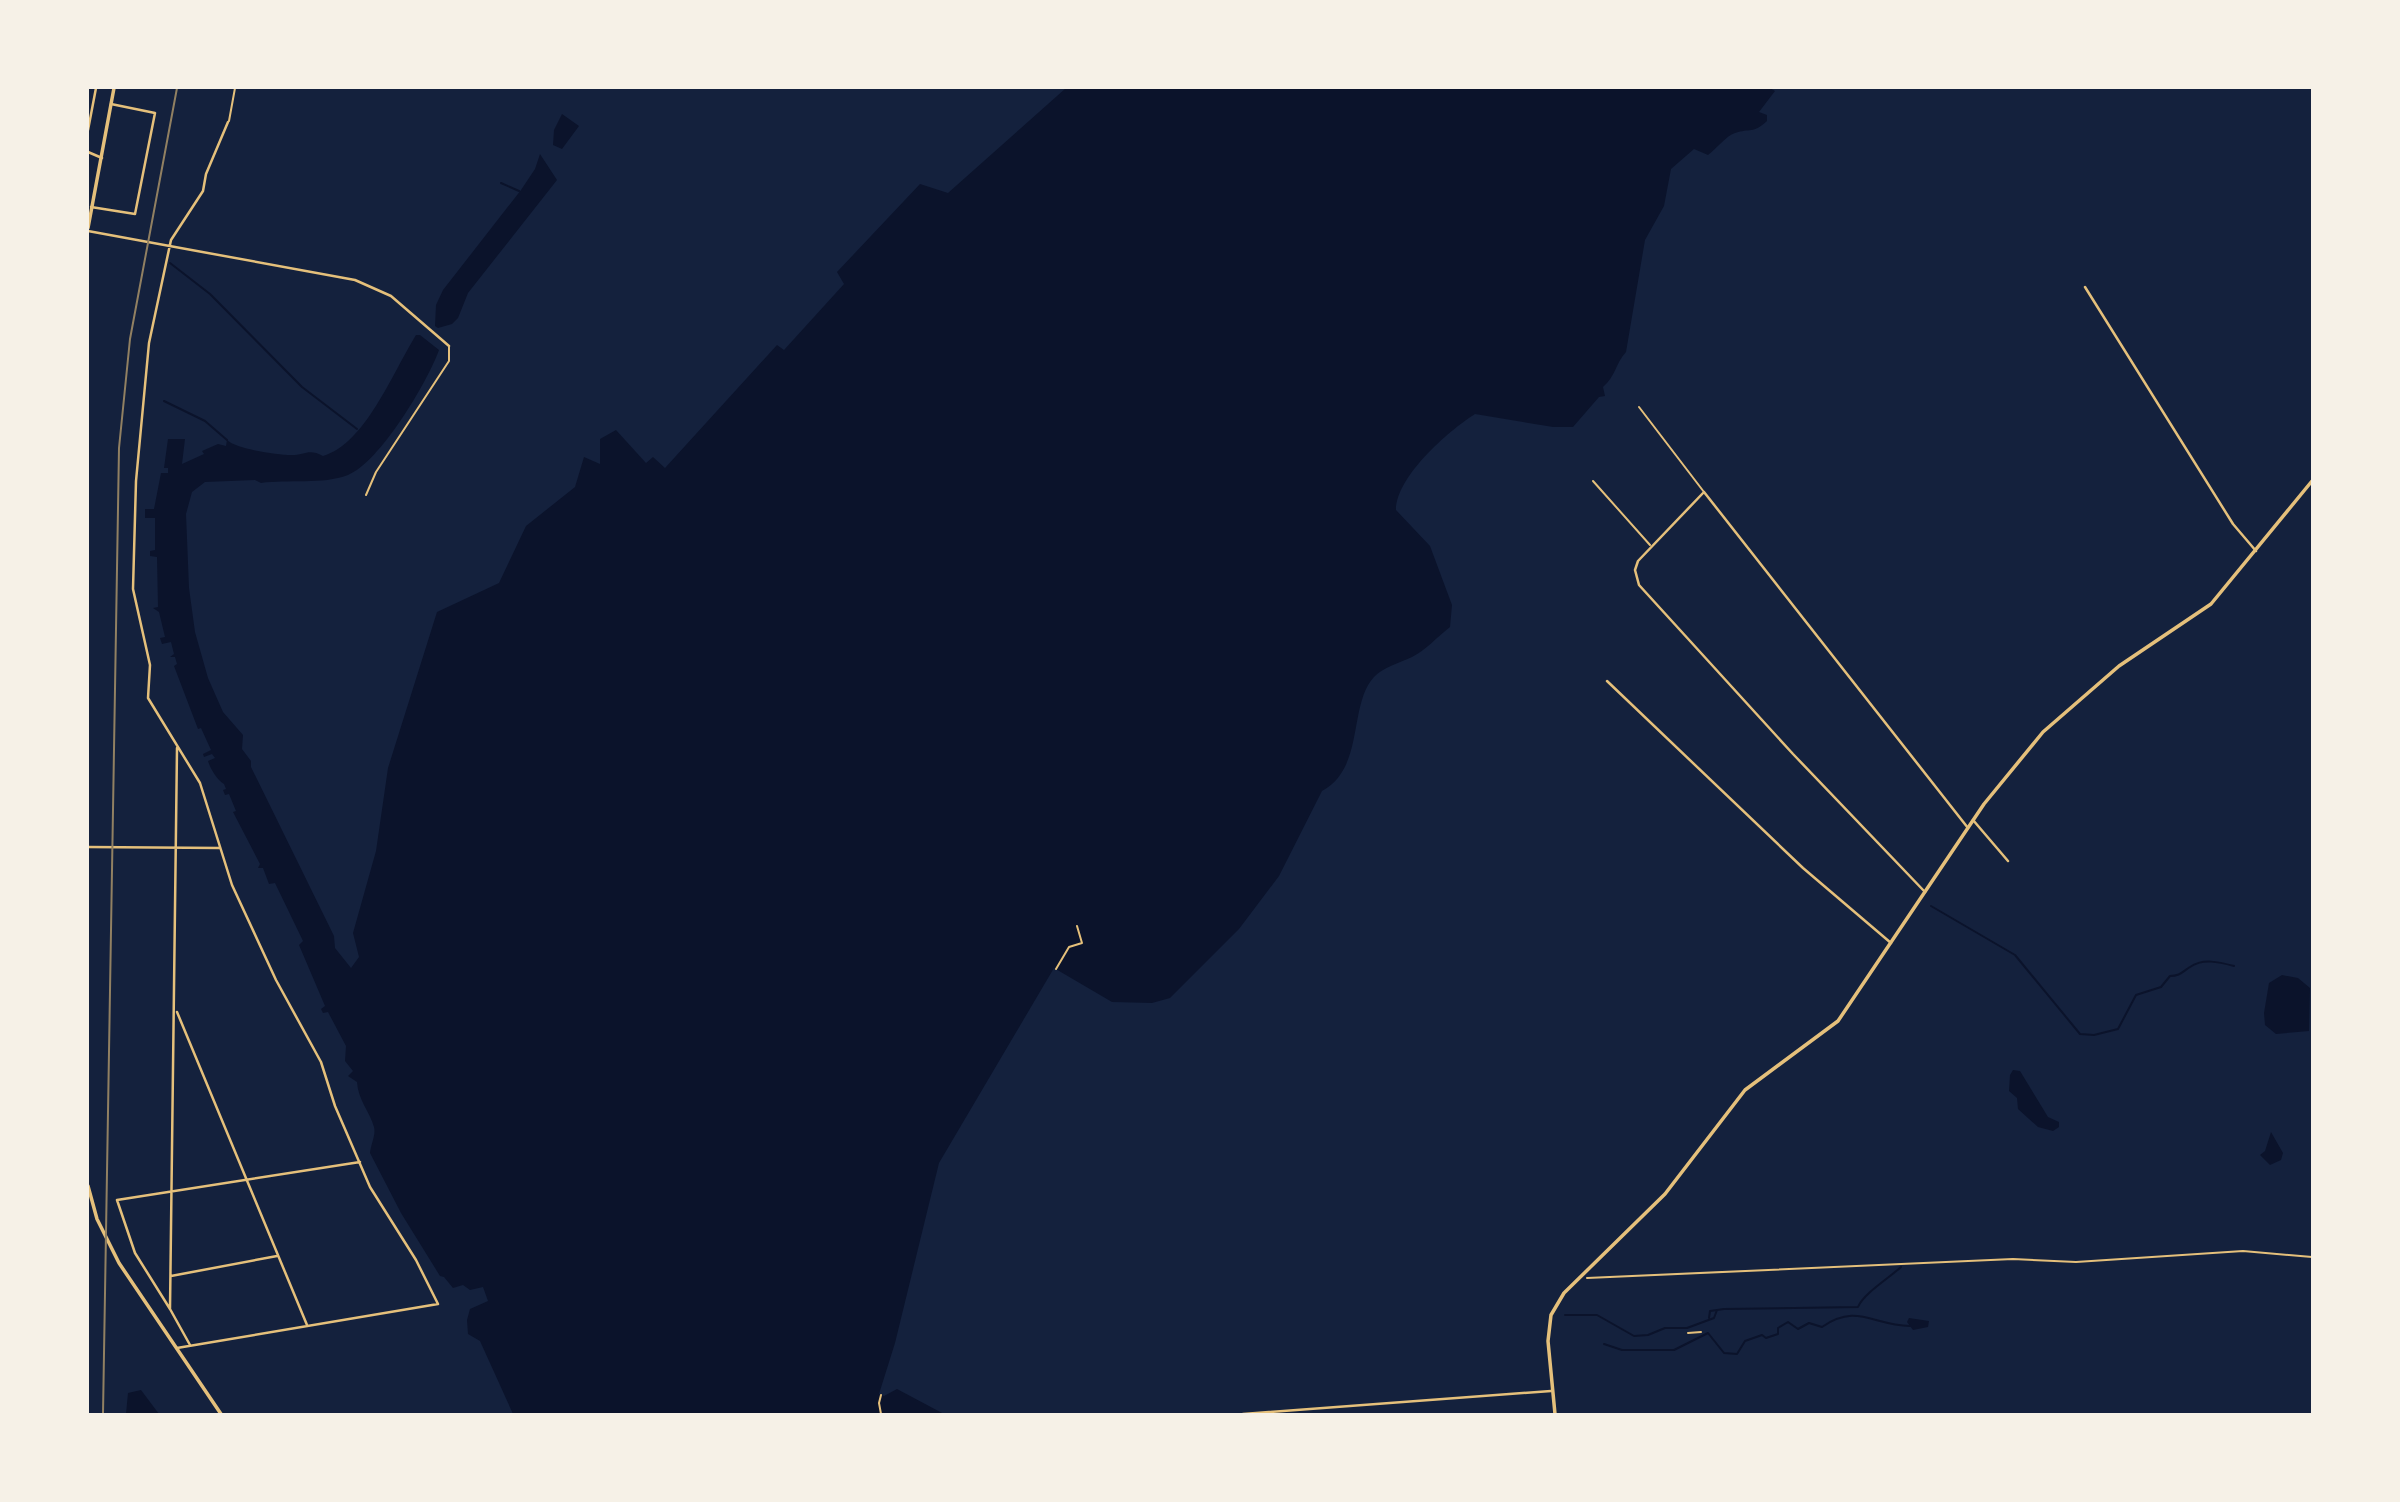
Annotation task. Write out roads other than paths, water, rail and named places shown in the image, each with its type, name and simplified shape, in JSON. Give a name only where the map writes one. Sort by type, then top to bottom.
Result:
[{"type":"street","points":[[88,130],[96,88]]},
{"type":"street","points":[[114,88],[88,230],[368,285],[391,296],[449,346]]},
{"type":"street","points":[[91,207],[135,214],[155,113],[111,104]]},
{"type":"street","points":[[177,1348],[438,1304],[416,1260],[371,1187],[335,1106],[324,1069],[276,980],[232,885],[207,800],[148,698],[150,665],[133,589],[136,481],[149,343],[169,245],[203,191],[206,174],[228,122]]},
{"type":"street","points":[[88,152],[102,158]]},
{"type":"street","points":[[2085,287],[2233,524],[2256,551]]},
{"type":"street","points":[[1555,1415],[1548,1341],[1552,1315],[1577,1279],[1665,1194],[1745,1090],[1838,1021],[2010,769],[2060,715],[2119,666],[2211,604],[2312,481]]},
{"type":"street","points":[[1925,892],[1793,754],[1639,585],[1636,567],[1651,546],[1704,492],[1968,828]]},
{"type":"street","points":[[1607,681],[1725,795],[1891,943]]},
{"type":"street","points":[[170,1309],[176,1005],[177,746]]},
{"type":"street","points":[[1973,820],[2008,861]]},
{"type":"street","points":[[88,847],[220,848]]},
{"type":"street","points":[[176,1005],[181,1028],[307,1325]]},
{"type":"street","points":[[190,1345],[135,1253],[117,1200],[360,1162]]},
{"type":"street","points":[[88,1186],[97,1219],[119,1263],[221,1415]]},
{"type":"street","points":[[171,1276],[277,1256]]},
{"type":"street","points":[[1243,1415],[1551,1391]]},
{"type":"lane","points":[[228,122],[235,88]]},
{"type":"lane","points":[[366,495],[376,472],[449,361],[449,346]]},
{"type":"lane","points":[[1639,407],[1704,492]]},
{"type":"lane","points":[[1593,481],[1651,546]]},
{"type":"water","points":[[1066,88],[1770,88],[1775,91],[1759,112],[1767,115],[1767,121],[1762,125],[1732,135],[1708,155],[1694,149],[1671,169],[1664,206],[1645,240],[1626,352],[1611,379],[1603,387],[1605,396],[1599,397],[1573,427],[1553,427],[1475,414],[1438,443],[1405,483],[1398,497],[1396,510],[1430,546],[1452,605],[1450,627],[1417,654],[1374,677],[1361,703],[1345,767],[1336,781],[1322,791],[1279,876],[1239,929],[1170,998],[1152,1003],[1112,1002],[1054,968],[939,1163],[895,1343],[879,1394],[884,1396],[897,1389],[944,1414],[513,1414],[480,1341],[468,1334],[467,1320],[470,1309],[488,1301],[483,1287],[470,1290],[463,1285],[453,1288],[440,1276],[401,1213],[370,1153],[374,1127],[357,1082],[348,1076],[353,1071],[345,1061],[346,1046],[328,1012],[323,1013],[321,1009],[325,1006],[299,945],[303,941],[275,883],[269,884],[263,868],[258,868],[260,864],[233,812],[236,811],[229,794],[225,795],[224,784],[210,767],[208,761],[215,758],[212,754],[204,757],[203,754],[211,750],[201,728],[198,729],[174,666],[177,664],[175,657],[170,657],[174,654],[171,642],[162,644],[160,638],[165,637],[159,612],[153,608],[158,607],[157,557],[150,556],[150,551],[155,550],[155,518],[145,518],[145,509],[154,509],[161,473],[168,473],[168,468],[164,468],[168,439],[185,439],[182,464],[218,444],[226,446],[227,440],[267,453],[291,455],[310,452],[323,456],[352,438],[365,423],[416,335],[420,335],[439,350],[401,420],[374,455],[361,467],[348,475],[327,480],[205,482],[192,492],[186,514],[189,588],[195,632],[208,678],[223,712],[243,735],[242,749],[251,761],[251,767],[334,936],[335,948],[351,968],[359,957],[353,933],[376,851],[388,768],[437,612],[499,583],[526,526],[575,487],[584,457],[600,464],[600,439],[616,430],[646,463],[653,457],[665,468],[777,345],[784,350],[844,284],[837,272],[920,184],[948,193]]},
{"type":"water","points":[[562,114],[579,126],[562,149],[553,145],[554,130]]},
{"type":"water","points":[[540,154],[557,180],[468,293],[458,318],[452,324],[438,328],[435,326],[436,305],[443,290],[521,190],[535,169]]},
{"type":"water","points":[[2282,975],[2298,978],[2310,988],[2309,1031],[2276,1034],[2265,1025],[2264,1013],[2269,983]]},
{"type":"water","points":[[2013,1070],[2020,1071],[2048,1117],[2059,1122],[2059,1127],[2053,1131],[2038,1127],[2018,1109],[2017,1098],[2009,1091]]},
{"type":"water","points":[[2271,1132],[2283,1153],[2281,1160],[2270,1165],[2260,1155],[2265,1151]]},
{"type":"water","points":[[1909,1318],[1929,1321],[1928,1327],[1913,1330],[1907,1322]]},
{"type":"water","points":[[141,1390],[159,1414],[126,1414],[128,1393]]},
{"type":"waterway","points":[[501,183],[519,191]]},
{"type":"waterway","points":[[170,263],[210,294],[302,387],[357,429]]},
{"type":"waterway","points":[[164,401],[205,421],[227,440]]},
{"type":"waterway","points":[[1931,906],[2015,955],[2080,1034],[2094,1035],[2118,1029],[2136,995],[2161,987],[2170,976],[2195,964],[2211,962],[2234,966]]},
{"type":"waterway","points":[[1565,1315],[1597,1315],[1634,1336],[1648,1335],[1665,1328],[1687,1328],[1714,1318],[1717,1310],[1724,1309],[1858,1307],[1871,1292],[1901,1267]]},
{"type":"waterway","points":[[1709,1318],[1710,1311],[1717,1310]]},
{"type":"waterway","points":[[1604,1344],[1622,1350],[1674,1350],[1708,1333],[1724,1353],[1737,1354],[1745,1341],[1762,1335],[1766,1338],[1778,1334],[1778,1328],[1788,1322],[1798,1329],[1809,1323],[1822,1327],[1834,1320],[1855,1316],[1910,1326]]},
{"type":"railway","points":[[103,1414],[119,448],[130,339],[177,88]]}]
